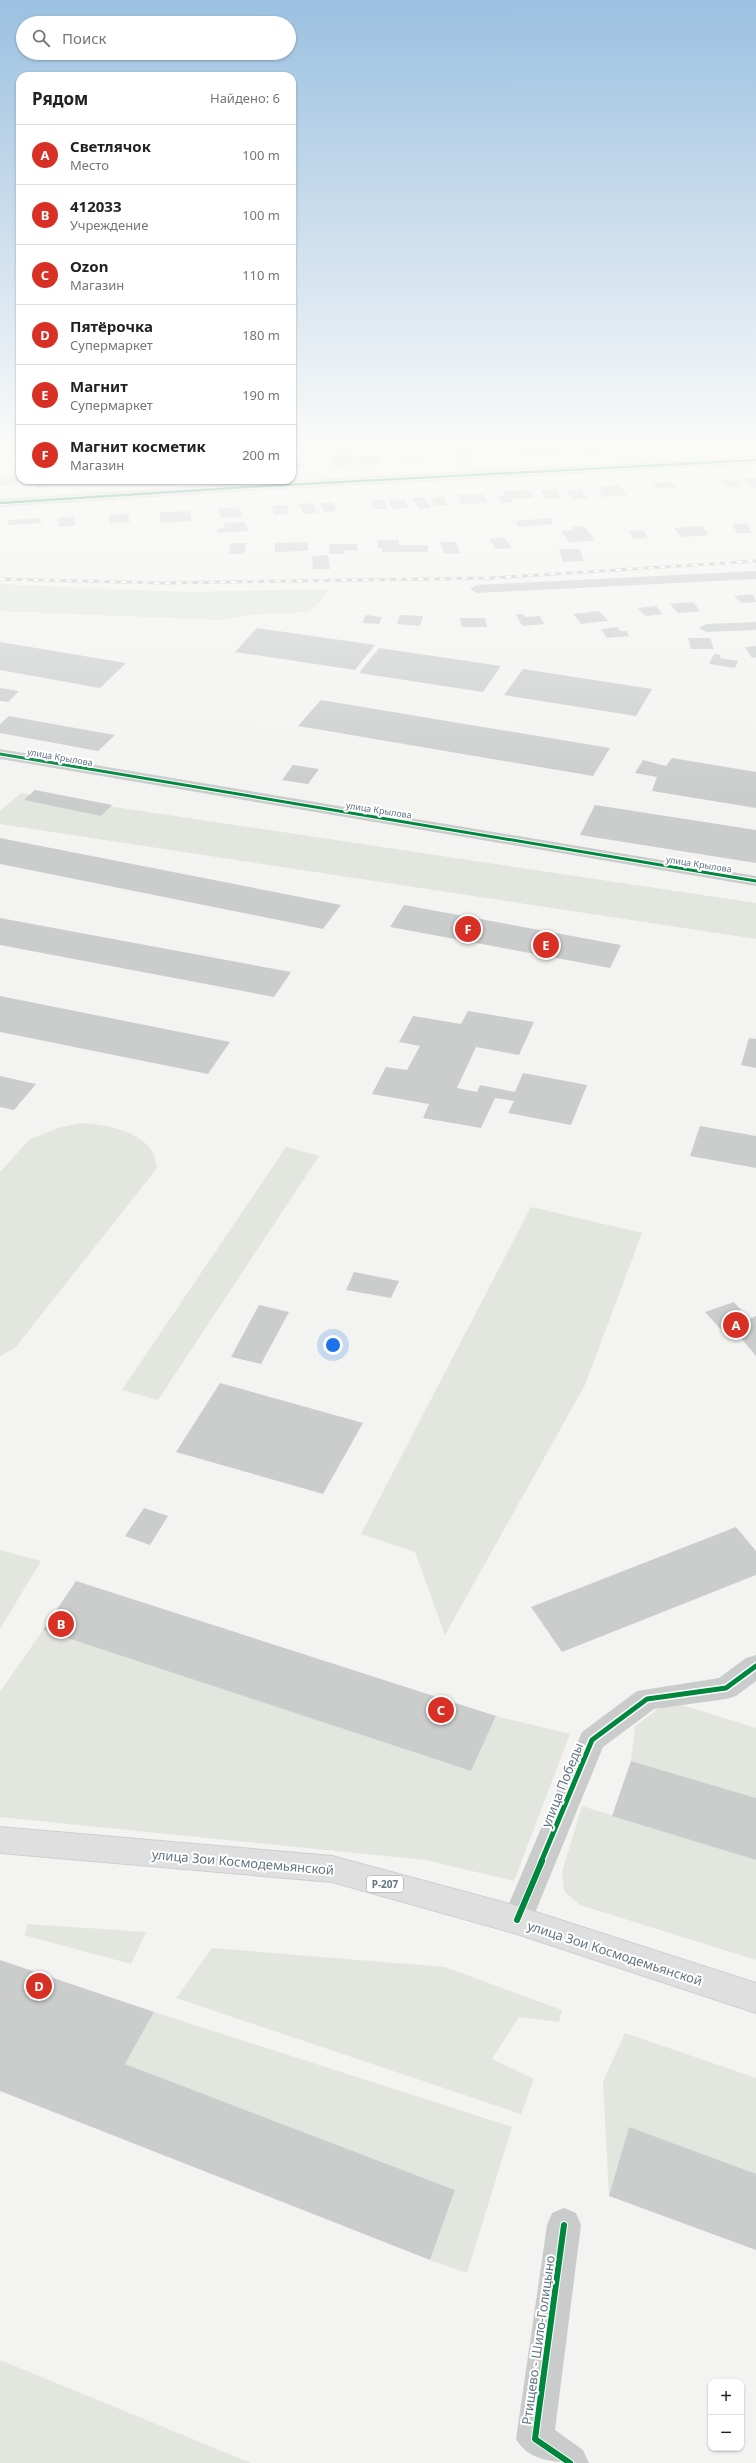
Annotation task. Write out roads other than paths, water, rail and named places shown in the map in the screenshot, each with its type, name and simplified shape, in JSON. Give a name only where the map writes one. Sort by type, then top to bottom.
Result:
[{"type":"main road","name":"улица Зои Космодемьянской","points":[[0,1840],[332,1869],[517,1920],[756,1998]]},
{"type":"street","points":[[477,589],[756,575]]},
{"type":"street","points":[[706,628],[756,626]]},
{"type":"street","name":"улица Крылова","points":[[0,754],[756,881]]},
{"type":"street","name":"улица Победы","points":[[517,1920],[592,1740],[647,1699],[726,1688],[756,1666]]},
{"type":"street","name":"Ртищево - Шило-Голицыно","points":[[564,2225],[536,2439],[570,2463]]},
{"type":"railway","points":[[0,579],[164,583],[491,578],[756,561]]},
{"type":"place","name":"Магнит косметик","points":[[468,929]]},
{"type":"place","name":"Магнит","points":[[546,945]]},
{"type":"place","name":"Светлячок","points":[[736,1325]]},
{"type":"place","name":"412033","points":[[61,1624]]},
{"type":"place","name":"Ozon","points":[[441,1710]]},
{"type":"place","name":"Пятёрочка","points":[[39,1986]]}]
